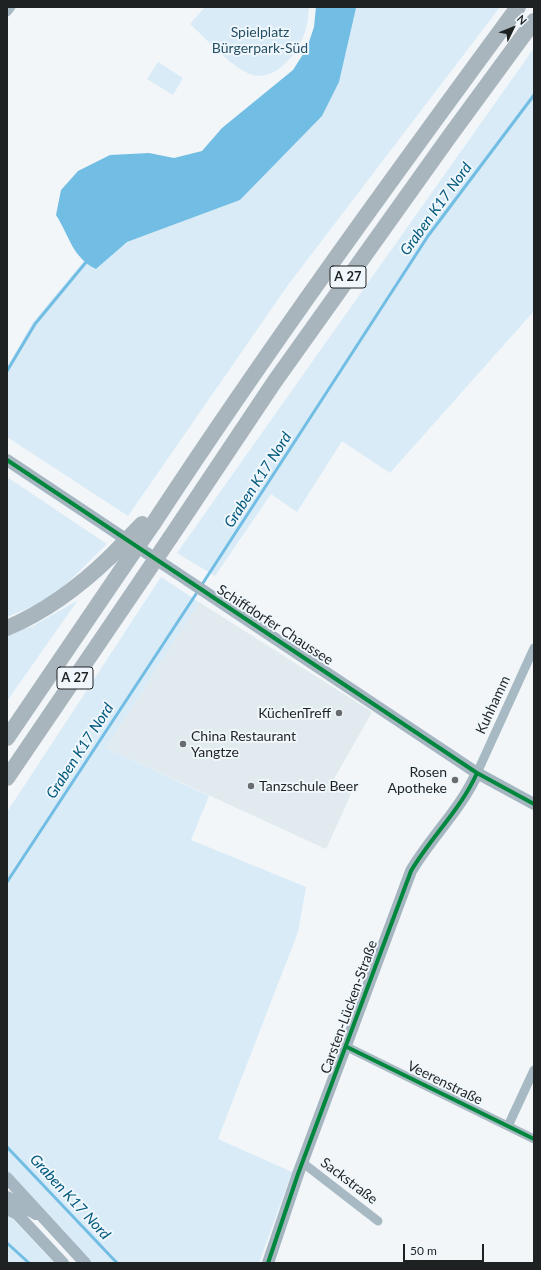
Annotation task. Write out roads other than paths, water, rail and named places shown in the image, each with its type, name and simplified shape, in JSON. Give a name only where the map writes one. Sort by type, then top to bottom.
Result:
[{"type":"highway","name":"A 27","points":[[7,738],[124,566],[147,524],[197,456],[391,180],[518,7]]},
{"type":"highway","name":"A 27","points":[[7,778],[275,381],[449,137],[534,21]]},
{"type":"highway","points":[[7,628],[26,620],[55,604],[147,524]]},
{"type":"street","points":[[7,12],[11,7]]},
{"type":"street","name":"Schiffdorfer Chaussee","points":[[7,460],[478,773],[534,804]]},
{"type":"street","name":"Kuhhamm","points":[[478,773],[534,648]]},
{"type":"street","name":"Carsten-Lücken-Straße","points":[[268,1263],[302,1163],[347,1047],[411,871],[419,857],[471,787],[478,773]]},
{"type":"street","name":"Veerenstraße","points":[[347,1047],[534,1139]]},
{"type":"street","points":[[508,1126],[534,1070]]},
{"type":"street","name":"Sackstraße","points":[[302,1163],[378,1221]]},
{"type":"street","points":[[7,1178],[52,1225],[85,1263]]},
{"type":"street","points":[[7,1198],[52,1225]]},
{"type":"street","points":[[7,1209],[16,1214],[62,1263]]},
{"type":"water","points":[[316,7],[356,8],[339,82],[322,116],[240,200],[127,242],[96,269],[82,259],[72,246],[56,215],[61,190],[78,171],[110,155],[149,153],[174,158],[202,151],[222,128],[293,70],[307,48],[314,27]]},
{"type":"waterway","name":"Graben K17 Nord","points":[[201,586],[428,236],[534,95]]},
{"type":"waterway","points":[[7,371],[35,324],[87,261]]},
{"type":"waterway","name":"Graben K17 Nord","points":[[7,882],[198,591]]},
{"type":"waterway","name":"Graben K17 Nord","points":[[7,1147],[117,1263]]},
{"type":"waterway","points":[[7,1243],[29,1263]]},
{"type":"place","name":"KüchenTreff","points":[[339,713]]},
{"type":"place","name":"China Restaurant Yangtze","points":[[183,744]]},
{"type":"place","name":"Rosen Apotheke","points":[[455,780]]},
{"type":"place","name":"Tanzschule Beer","points":[[251,786]]},
{"type":"park label","name":"Spielplatz Bürgerpark-Süd","points":[[260,40]]}]
